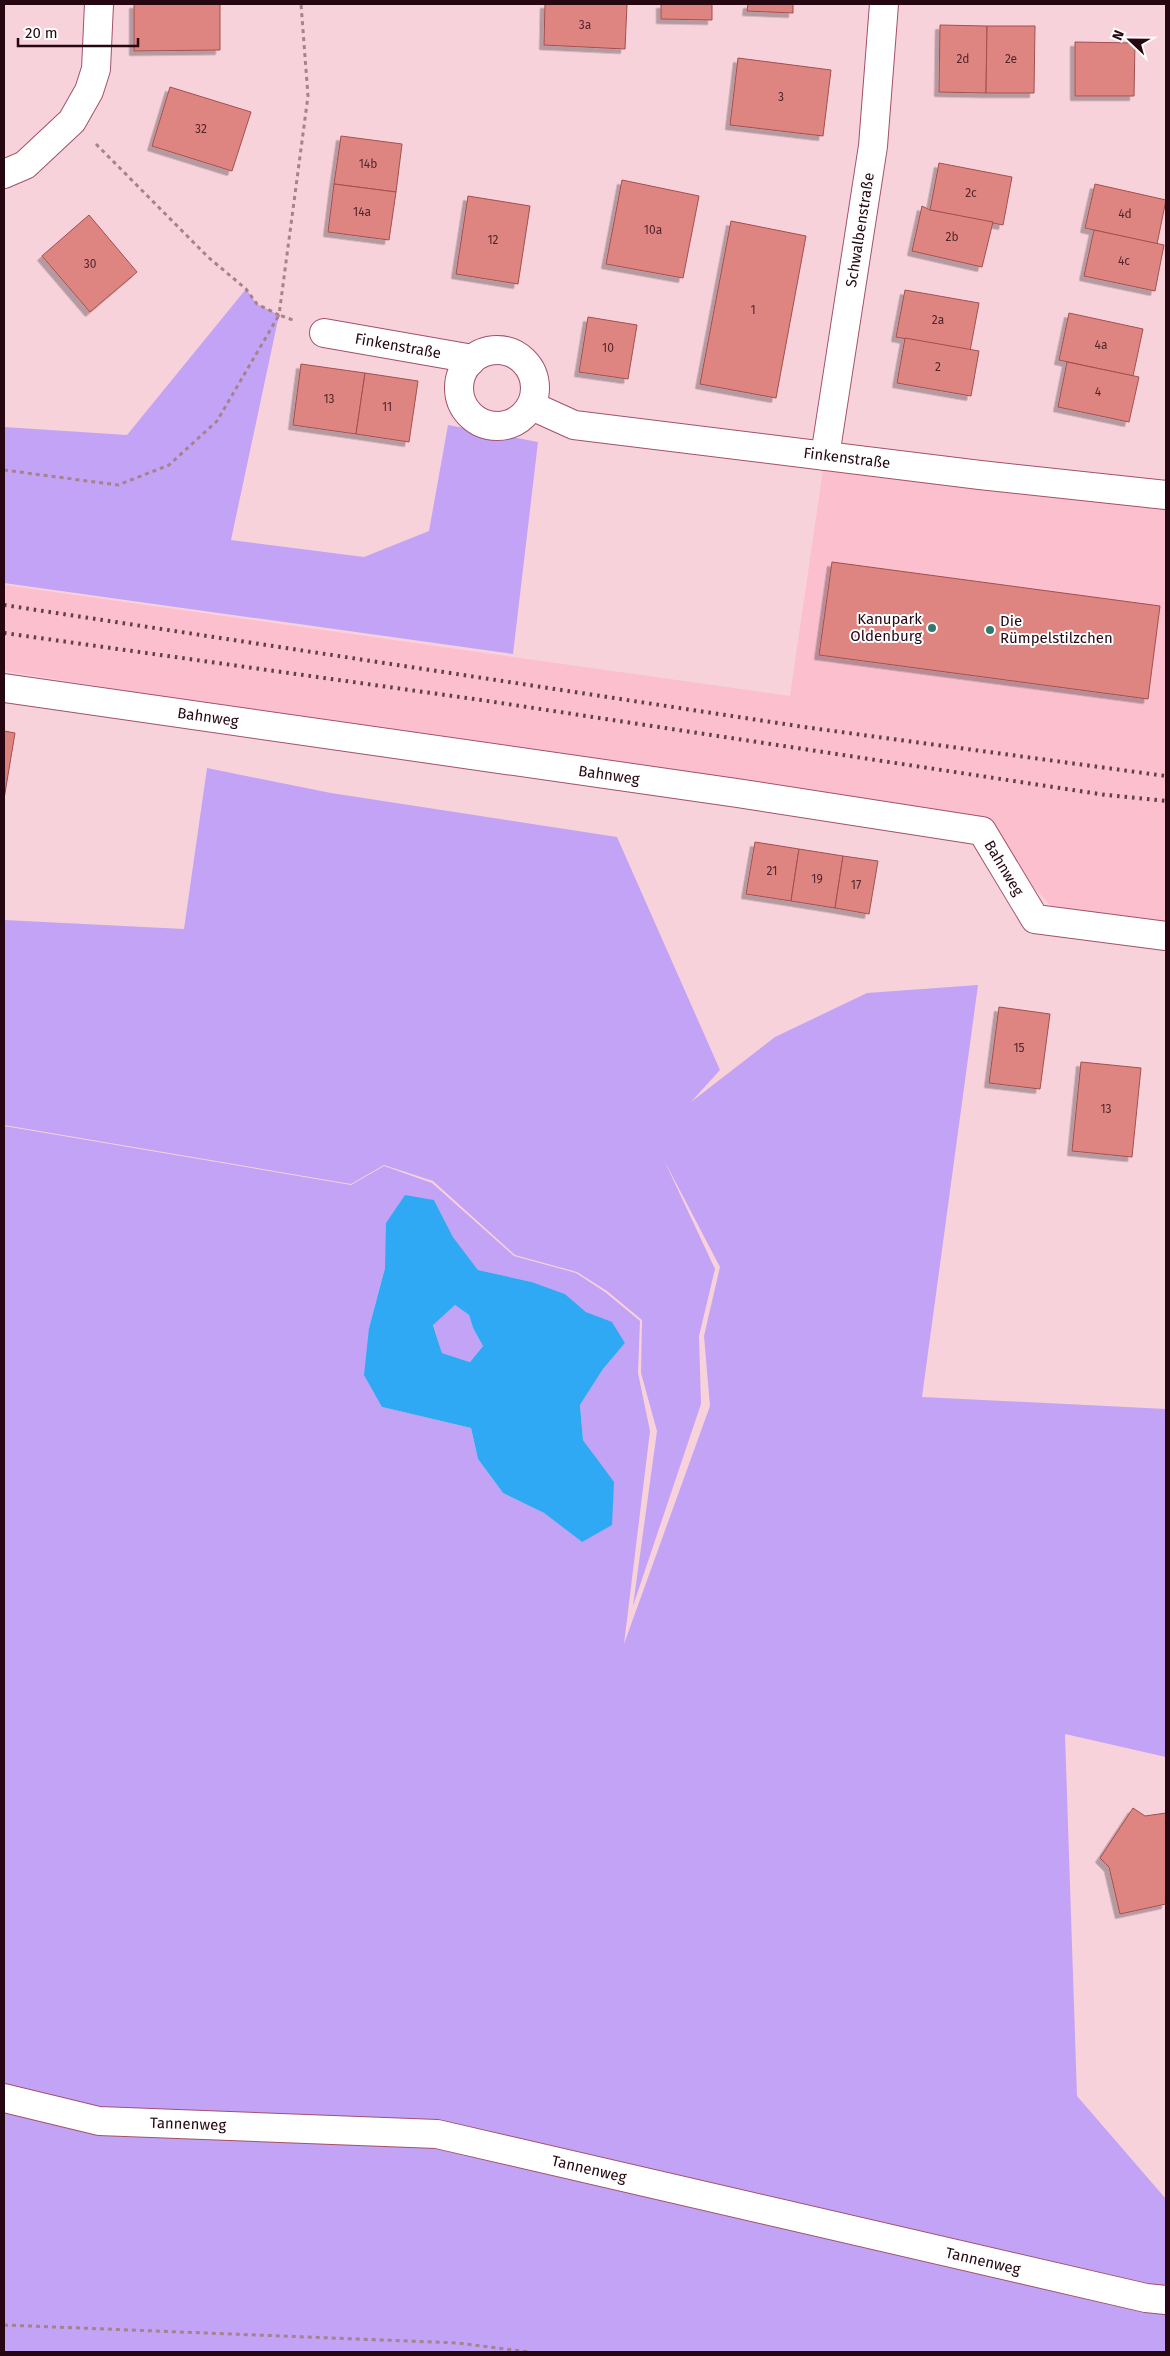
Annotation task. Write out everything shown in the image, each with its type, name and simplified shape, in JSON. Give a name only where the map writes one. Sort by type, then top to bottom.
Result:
[{"type":"street","points":[[4,174],[25,165],[72,121],[89,91],[96,69],[99,4]]},
{"type":"street","name":"Schwalbenstraße","points":[[825,456],[873,146],[884,4]]},
{"type":"street","name":"Finkenstraße","points":[[324,333],[467,358],[470,362]]},
{"type":"street","points":[[491,350],[508,351],[521,358],[531,369],[536,381],[532,406],[514,424],[489,426],[470,416],[461,401],[460,379],[470,362],[480,354],[491,350]]},
{"type":"street","name":"Finkenstraße","points":[[532,406],[574,425],[1166,495]]},
{"type":"street","name":"Bahnweg","points":[[4,688],[737,793],[982,831],[1035,919],[1166,936]]},
{"type":"street","name":"Tannenweg","points":[[4,2098],[99,2121],[437,2134],[1117,2292],[1166,2300]]},
{"type":"path","points":[[4,470],[118,485],[169,465],[217,421],[279,315],[308,96],[301,4]]},
{"type":"path","points":[[72,121],[121,167],[208,257],[246,289],[257,304],[324,333]]},
{"type":"path","points":[[4,2324],[458,2343],[529,2352]]},
{"type":"shaded area","points":[[246,289],[257,304],[279,315],[231,540],[364,557],[429,531],[448,425],[538,442],[513,654],[4,583],[4,427],[127,435]]},
{"type":"shaded area","points":[[825,456],[1166,495],[1166,923],[1058,913],[1034,888],[997,831],[4,671],[4,585],[790,696]]},
{"type":"shaded area","points":[[207,768],[331,793],[617,837],[720,1070],[691,1102],[775,1037],[867,993],[978,985],[922,1397],[1166,1409],[1166,1757],[1065,1734],[1077,2096],[1166,2199],[1166,2352],[4,2352],[4,1126],[351,1185],[384,1166],[432,1183],[514,1256],[576,1273],[605,1292],[640,1321],[638,1373],[650,1431],[624,1644],[710,1406],[704,1336],[720,1267],[664,1160],[715,1269],[699,1336],[701,1404],[633,1606],[657,1431],[641,1373],[642,1320],[607,1291],[577,1272],[515,1255],[433,1181],[384,1165],[351,1184],[4,1125],[4,920],[184,929]],"holes":[[[434,1200],[453,1237],[478,1270],[532,1282],[565,1294],[586,1312],[612,1323],[625,1343],[603,1369],[580,1405],[583,1440],[596,1458],[582,1542],[544,1513],[503,1493],[478,1459],[471,1428],[382,1407],[369,1328],[385,1268]]]},
{"type":"shaded area","points":[[455,1305],[469,1315],[473,1328],[483,1346],[470,1362],[442,1353],[433,1324]]},
{"type":"water","points":[[405,1195],[434,1200],[453,1237],[478,1270],[532,1282],[565,1294],[586,1312],[612,1322],[625,1343],[603,1369],[580,1405],[583,1440],[614,1482],[612,1525],[582,1542],[544,1513],[503,1493],[478,1459],[471,1428],[382,1407],[364,1375],[369,1328],[385,1268],[386,1223]],"holes":[[[455,1305],[469,1315],[473,1328],[483,1346],[470,1362],[442,1353],[433,1325]]]},
{"type":"building","points":[[134,4],[220,4],[220,50],[134,51]]},
{"type":"building","points":[[545,4],[627,4],[625,49],[544,45]]},
{"type":"building","points":[[661,4],[712,4],[712,20],[661,19]]},
{"type":"building","points":[[748,4],[793,4],[793,13],[747,11]]},
{"type":"building","points":[[940,25],[987,26],[986,93],[939,92]]},
{"type":"building","points":[[987,26],[1035,26],[1034,93],[986,93]]},
{"type":"building","points":[[1075,42],[1135,43],[1134,96],[1075,96]]},
{"type":"building","points":[[738,58],[831,70],[823,136],[730,125]]},
{"type":"building","points":[[170,87],[251,112],[232,171],[152,146]]},
{"type":"building","points":[[341,136],[402,144],[396,192],[334,184]]},
{"type":"building","points":[[939,163],[1012,177],[1003,225],[930,210]]},
{"type":"building","points":[[622,180],[699,196],[683,278],[606,264]]},
{"type":"building","points":[[334,184],[396,192],[389,240],[328,232]]},
{"type":"building","points":[[1095,184],[1166,200],[1157,244],[1085,228]]},
{"type":"building","points":[[468,196],[530,206],[518,284],[456,274]]},
{"type":"building","points":[[922,206],[930,210],[993,222],[982,267],[912,251]]},
{"type":"building","points":[[89,215],[137,272],[90,312],[42,256]]},
{"type":"building","points":[[731,221],[806,236],[776,398],[700,384]]},
{"type":"building","points":[[1094,230],[1164,245],[1155,291],[1084,276]]},
{"type":"building","points":[[905,290],[979,303],[970,351],[896,337]]},
{"type":"building","points":[[1069,313],[1143,329],[1133,376],[1059,360]]},
{"type":"building","points":[[588,317],[637,325],[628,379],[579,372]]},
{"type":"building","points":[[905,338],[979,351],[971,396],[897,383]]},
{"type":"building","points":[[1067,362],[1139,377],[1129,422],[1058,407]]},
{"type":"building","points":[[301,364],[365,373],[356,434],[293,425]]},
{"type":"building","points":[[365,373],[418,381],[409,442],[356,434]]},
{"type":"building","name":"Die Rümpelstilzchen","points":[[832,562],[1160,606],[1148,699],[819,655]]},
{"type":"building","points":[[4,731],[15,733],[4,799]]},
{"type":"building","points":[[755,842],[799,849],[791,901],[746,894]]},
{"type":"building","points":[[799,849],[843,856],[835,908],[791,901]]},
{"type":"building","points":[[843,856],[878,861],[869,914],[835,908]]},
{"type":"building","points":[[999,1007],[1050,1014],[1040,1089],[989,1083]]},
{"type":"building","points":[[1081,1062],[1141,1068],[1132,1157],[1072,1151]]},
{"type":"building","points":[[1133,1808],[1145,1816],[1166,1813],[1166,1904],[1120,1914],[1109,1867],[1100,1858]]},
{"type":"railway","points":[[4,605],[804,727],[1166,776]]},
{"type":"railway","points":[[4,633],[481,700],[1106,795],[1166,801]]},
{"type":"place","name":"Kanupark Oldenburg","points":[[932,628]]},
{"type":"place","name":"Die Rümpelstilzchen","points":[[990,630]]}]
